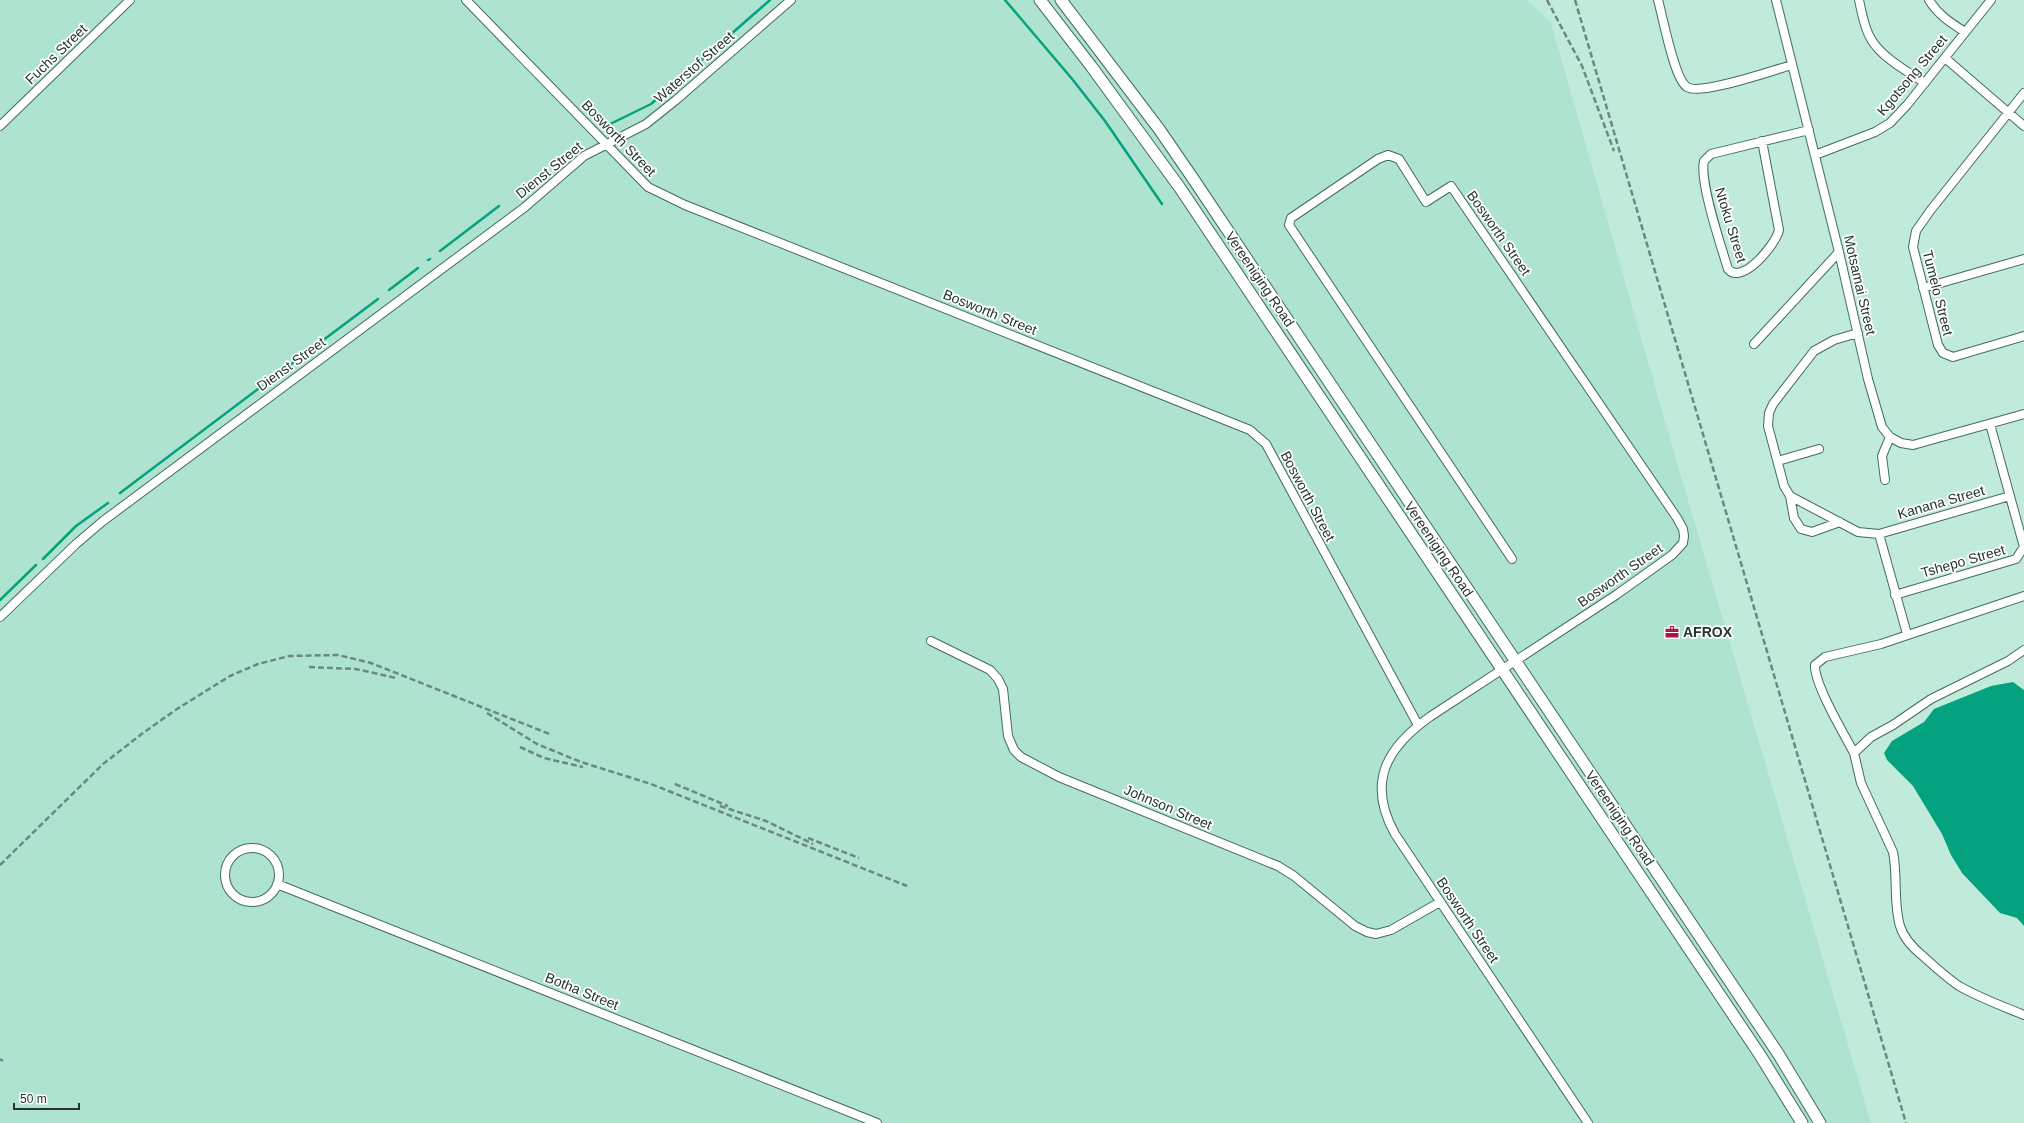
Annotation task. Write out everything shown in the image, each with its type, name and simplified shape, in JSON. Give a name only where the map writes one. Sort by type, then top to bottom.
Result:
[{"type":"main road","name":"Vereeniging Road","points":[[1040,0],[1096,72],[1180,188],[1501,670],[1760,1055],[1802,1123]]},
{"type":"main road","name":"Vereeniging Road","points":[[1061,0],[1115,70],[1194,180],[1782,1060],[1820,1123]]},
{"type":"street","name":"Fuchs Street","points":[[0,126],[130,0]]},
{"type":"street","name":"Bosworth Street","points":[[466,0],[648,187],[685,205],[1250,430],[1266,444],[1418,726]]},
{"type":"street","name":"Waterstof Street","points":[[606,144],[646,124],[676,100],[791,0]]},
{"type":"street","points":[[1658,0],[1673,60],[1679,75],[1687,87],[1693,90],[1719,86],[1792,65]]},
{"type":"street","name":"Motsamai Street","points":[[1776,0],[1840,252],[1858,334],[1882,427],[1890,437]]},
{"type":"street","points":[[1859,0],[1871,39],[1878,48],[1896,63],[1925,83]]},
{"type":"street","points":[[1929,0],[1944,18],[1964,32]]},
{"type":"street","name":"Kgotsong Street","points":[[1815,155],[1883,128],[1907,105],[1991,0]]},
{"type":"street","points":[[1945,58],[2024,126]]},
{"type":"street","name":"Tumelo Street","points":[[2024,93],[2007,112],[1916,231],[1913,247],[1938,345],[1943,353],[1953,357],[2024,336]]},
{"type":"street","name":"Ntoku Street","points":[[1762,141],[1779,230],[1778,238],[1771,248],[1749,268],[1739,273],[1733,273],[1728,269],[1702,174],[1706,157],[1711,154],[1762,141],[1809,130]]},
{"type":"street","name":"Dienst Street","points":[[0,617],[76,544],[104,521],[525,207],[584,156],[606,144]]},
{"type":"street","name":"Bosworth Street","points":[[1512,559],[1289,225],[1291,218],[1378,159],[1388,155],[1399,159],[1426,202],[1451,186],[1683,529],[1683,542],[1672,555],[1616,595],[1418,726],[1395,748],[1389,758],[1382,788],[1384,811],[1395,834],[1588,1123]]},
{"type":"street","points":[[1754,344],[1840,252]]},
{"type":"street","points":[[1923,288],[2024,259]]},
{"type":"street","points":[[1840,522],[1812,532],[1801,529],[1794,518],[1790,496],[1784,486],[1768,426],[1769,413],[1773,404],[1814,351],[1834,340],[1858,334]]},
{"type":"street","points":[[1885,480],[1882,456],[1890,437],[1901,443],[1913,445],[2024,414]]},
{"type":"street","name":"Tshepo Street","points":[[1895,595],[2016,559],[2024,547],[1990,424]]},
{"type":"street","points":[[1778,461],[1820,449]]},
{"type":"street","points":[[1790,496],[1858,532],[1879,534],[1907,634]]},
{"type":"street","name":"Kanana Street","points":[[1879,534],[2010,496]]},
{"type":"street","points":[[2024,596],[1866,648],[1825,657],[1815,665],[1815,670],[1824,696],[1854,753],[1861,783],[1893,852],[1896,864],[1899,924],[1904,937],[1931,963],[1958,985],[1996,1004],[2024,1015]]},
{"type":"street","name":"Johnson Street","points":[[931,641],[990,670],[998,679],[1003,689],[1008,736],[1014,750],[1020,757],[1059,777],[1278,866],[1294,876],[1355,926],[1367,932],[1376,934],[1391,930],[1440,902]]},
{"type":"street","points":[[1854,753],[1871,737],[1893,725],[1931,699],[1978,674],[2008,661],[2024,650]]},
{"type":"street","points":[[244,848],[262,849],[269,853],[275,860],[279,872],[277,884],[273,892],[259,901],[242,900],[229,890],[225,882],[226,865],[230,857],[244,848]]},
{"type":"street","name":"Botha Street","points":[[277,884],[877,1123]]},
{"type":"shaded area","points":[[0,0],[1527,0],[1551,23],[1673,449],[1871,1123],[0,1123]]},
{"type":"shaded area","points":[[2013,682],[2024,690],[2024,926],[2017,918],[2000,913],[1962,873],[1951,855],[1942,834],[1913,786],[1887,760],[1884,753],[1892,741],[1924,722],[1934,709],[1991,686]]},
{"type":"waterway","points":[[604,127],[651,104],[770,0]]},
{"type":"waterway","points":[[1005,0],[1073,80],[1105,121],[1162,204]]},
{"type":"waterway","points":[[440,251],[499,206]]},
{"type":"waterway","points":[[389,290],[418,268]]},
{"type":"waterway","points":[[274,377],[378,299]]},
{"type":"waterway","points":[[120,493],[262,386]]},
{"type":"waterway","points":[[43,559],[76,526],[108,503]]},
{"type":"waterway","points":[[0,600],[36,565]]},
{"type":"railway","points":[[1547,0],[1582,66],[1614,151]]},
{"type":"railway","points":[[1575,0],[1906,1123]]},
{"type":"railway","points":[[0,865],[103,764],[143,733],[177,709],[230,676],[258,664],[289,656],[338,655],[371,663],[552,735]]},
{"type":"railway","points":[[309,667],[356,669],[396,678]]},
{"type":"railway","points":[[487,713],[537,744],[581,762],[651,784],[907,886]]},
{"type":"railway","points":[[520,747],[544,758],[583,767]]},
{"type":"railway","points":[[675,784],[728,806]]},
{"type":"railway","points":[[720,806],[766,821],[813,844]]},
{"type":"railway","points":[[808,838],[859,858]]},
{"type":"place","name":"AFROX","points":[[1672,632]]}]
